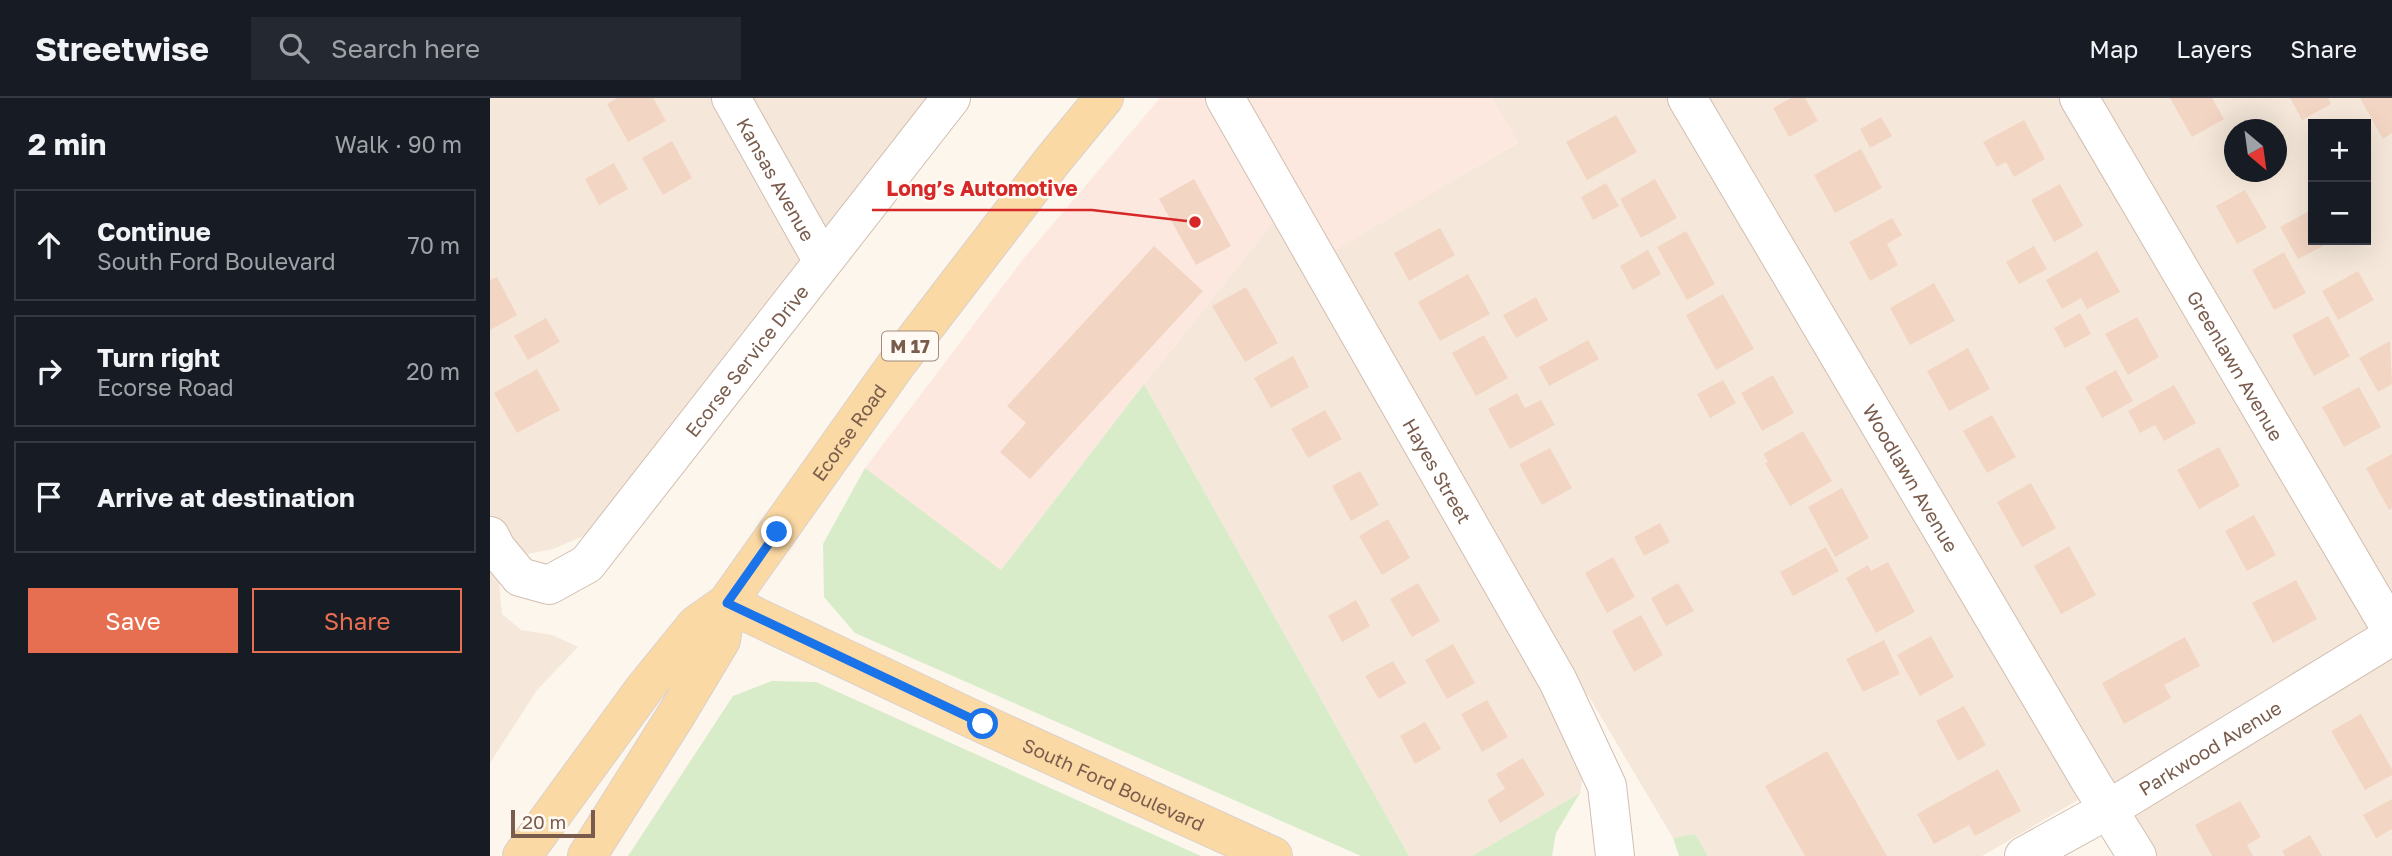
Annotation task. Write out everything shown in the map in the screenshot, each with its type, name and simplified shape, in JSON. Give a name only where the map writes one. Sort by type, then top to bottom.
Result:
[{"type":"main road","name":"Ecorse Road","points":[[522,856],[644,689],[696,625],[727,603],[898,362],[1104,98]]},
{"type":"main road","name":"Ecorse Road","points":[[587,856],[721,640],[727,603]]},
{"type":"main road","name":"South Ford Boulevard","points":[[727,603],[983,724],[1273,856]]},
{"type":"street","name":"Kansas Avenue","points":[[731,98],[822,260]]},
{"type":"street","name":"Ecorse Service Drive","points":[[490,536],[496,548],[520,577],[549,585],[587,564],[951,98]]},
{"type":"street","name":"Hayes Street","points":[[1225,98],[1558,681],[1608,786],[1615,856]]},
{"type":"street","name":"Woodlawn Avenue","points":[[1687,98],[2137,856]]},
{"type":"street","name":"Greenlawn Avenue","points":[[2080,98],[2392,634]]},
{"type":"street","name":"Parkwood Avenue","points":[[2024,856],[2109,809],[2392,634]]},
{"type":"shaded area","points":[[490,98],[932,98],[641,470],[584,536],[553,549],[522,555],[498,572],[502,614],[521,630],[552,635],[578,647],[537,690],[490,763]]},
{"type":"shaded area","points":[[1160,98],[1492,98],[1518,142],[1334,251],[1306,202],[1273,222],[1001,570],[865,468],[1024,258]]},
{"type":"shaded area","points":[[1492,98],[2392,98],[2392,856],[2153,856],[2109,782],[1982,856],[1708,856],[1695,834],[1673,838],[1588,695],[1553,715],[1580,767],[1580,793],[1472,856],[1409,856],[1144,384],[1273,222],[1301,269],[1517,143]]},
{"type":"green space","points":[[1144,384],[1409,856],[1361,856],[855,633],[824,597],[823,544],[865,468],[1001,570]]},
{"type":"green space","points":[[772,681],[816,682],[1201,856],[628,856],[733,696]]},
{"type":"green space","points":[[1580,793],[1556,833],[1552,856],[1472,856]]},
{"type":"green space","points":[[1695,834],[1708,856],[1679,856],[1673,838]]},
{"type":"building","points":[[617,98],[653,98],[666,121],[628,142],[607,104]]},
{"type":"building","points":[[1791,98],[1805,98],[1818,121],[1789,137],[1773,108]]},
{"type":"building","points":[[2170,98],[2212,98],[2224,119],[2192,137]]},
{"type":"building","points":[[2290,98],[2328,98],[2331,104],[2302,120]]},
{"type":"building","points":[[2360,98],[2392,98],[2392,133],[2383,139]]},
{"type":"building","points":[[1616,115],[1637,152],[1587,180],[1566,142]]},
{"type":"building","points":[[1881,117],[1892,136],[1870,148],[1860,129]]},
{"type":"building","points":[[2024,120],[2045,159],[2014,177],[2006,162],[1997,167],[1983,142]]},
{"type":"building","points":[[672,141],[692,178],[663,195],[642,158]]},
{"type":"building","points":[[1861,149],[1882,188],[1835,213],[1814,175]]},
{"type":"building","points":[[614,163],[628,189],[599,205],[585,179]]},
{"type":"building","points":[[1194,179],[1231,246],[1196,265],[1159,199]]},
{"type":"building","points":[[1655,179],[1677,218],[1641,238],[1620,199]]},
{"type":"building","points":[[1606,183],[1619,206],[1593,220],[1581,197]]},
{"type":"building","points":[[2060,184],[2083,226],[2054,242],[2031,200]]},
{"type":"building","points":[[2245,190],[2267,228],[2237,244],[2216,206]]},
{"type":"building","points":[[2308,212],[2308,245],[2325,245],[2298,259],[2280,227]]},
{"type":"building","points":[[1892,218],[1902,235],[1887,244],[1898,265],[1870,281],[1849,242]]},
{"type":"building","points":[[1440,228],[1455,255],[1409,281],[1394,253]]},
{"type":"building","points":[[1686,231],[1715,284],[1687,300],[1657,247]]},
{"type":"building","points":[[1154,246],[1203,291],[1030,479],[1000,452],[1026,423],[1007,406]]},
{"type":"building","points":[[2034,246],[2047,269],[2019,284],[2006,262]]},
{"type":"building","points":[[1648,250],[1661,274],[1633,290],[1620,266]]},
{"type":"building","points":[[2097,251],[2120,292],[2087,309],[2081,298],[2062,309],[2046,280]]},
{"type":"building","points":[[2284,252],[2306,293],[2274,310],[2252,270]]},
{"type":"building","points":[[2358,271],[2374,300],[2338,320],[2322,291]]},
{"type":"building","points":[[1468,274],[1490,314],[1440,341],[1418,302]]},
{"type":"building","points":[[497,277],[517,315],[490,330],[490,280]]},
{"type":"building","points":[[1934,283],[1955,321],[1910,345],[1890,308]]},
{"type":"building","points":[[1246,287],[1278,343],[1245,362],[1212,306]]},
{"type":"building","points":[[1723,294],[1754,349],[1716,370],[1686,315]]},
{"type":"building","points":[[1536,297],[1548,320],[1516,338],[1503,315]]},
{"type":"building","points":[[2080,313],[2091,334],[2065,348],[2054,328]]},
{"type":"building","points":[[2328,316],[2350,356],[2314,376],[2292,335]]},
{"type":"building","points":[[2137,317],[2159,357],[2128,375],[2105,334]]},
{"type":"building","points":[[546,318],[560,342],[528,360],[514,336]]},
{"type":"building","points":[[1484,335],[1508,378],[1476,396],[1452,353]]},
{"type":"building","points":[[1588,340],[1599,359],[1549,386],[1539,367]]},
{"type":"building","points":[[2390,341],[2392,384],[2378,392],[2359,358]]},
{"type":"building","points":[[1968,348],[1990,389],[1949,411],[1927,371]]},
{"type":"building","points":[[1293,356],[1309,387],[1271,408],[1254,378]]},
{"type":"building","points":[[537,369],[560,410],[517,433],[494,393]]},
{"type":"building","points":[[2116,370],[2133,401],[2102,418],[2085,387]]},
{"type":"building","points":[[1773,375],[1794,413],[1762,431],[1741,393]]},
{"type":"building","points":[[1723,380],[1736,403],[1710,418],[1697,394]]},
{"type":"building","points":[[2174,385],[2196,423],[2164,441],[2155,425],[2140,433],[2128,411]]},
{"type":"building","points":[[2359,387],[2381,427],[2344,447],[2322,407]]},
{"type":"building","points":[[1517,393],[1525,408],[1541,400],[1555,425],[1510,449],[1488,409]]},
{"type":"building","points":[[1325,410],[1342,439],[1308,458],[1291,429]]},
{"type":"building","points":[[1992,415],[2016,457],[1987,473],[1963,431]]},
{"type":"building","points":[[1803,431],[1832,481],[1790,506],[1765,463],[1768,462],[1763,454]]},
{"type":"building","points":[[2219,447],[2240,486],[2199,509],[2177,470]]},
{"type":"building","points":[[1550,448],[1572,488],[1542,505],[1519,464]]},
{"type":"building","points":[[2392,454],[2392,508],[2389,510],[2366,468]]},
{"type":"building","points":[[1360,471],[1379,505],[1351,521],[1332,486]]},
{"type":"building","points":[[2031,483],[2056,528],[2022,547],[1997,502]]},
{"type":"building","points":[[1842,488],[1869,538],[1835,557],[1808,507]]},
{"type":"building","points":[[2254,515],[2276,555],[2247,571],[2225,531]]},
{"type":"building","points":[[1388,519],[1410,558],[1382,575],[1359,536]]},
{"type":"building","points":[[1660,523],[1670,542],[1644,556],[1634,537]]},
{"type":"building","points":[[2069,546],[2096,595],[2061,614],[2034,566]]},
{"type":"building","points":[[1826,547],[1839,571],[1793,596],[1780,572]]},
{"type":"building","points":[[1613,557],[1635,597],[1607,613],[1585,573]]},
{"type":"building","points":[[1888,562],[1915,612],[1876,633],[1846,578],[1868,565],[1871,571]]},
{"type":"building","points":[[2296,580],[2317,619],[2273,643],[2252,603]]},
{"type":"building","points":[[1418,583],[1440,621],[1412,637],[1390,599]]},
{"type":"building","points":[[1678,583],[1694,611],[1666,626],[1651,598]]},
{"type":"building","points":[[1356,600],[1370,626],[1342,642],[1328,616]]},
{"type":"building","points":[[1641,615],[1663,655],[1634,672],[1612,631]]},
{"type":"building","points":[[1931,636],[1954,677],[1920,696],[1897,655]]},
{"type":"building","points":[[2185,637],[2200,666],[2164,685],[2171,698],[2124,724],[2102,683]]},
{"type":"building","points":[[1884,640],[1900,674],[1863,692],[1846,659]]},
{"type":"building","points":[[1453,644],[1475,683],[1447,699],[1425,660]]},
{"type":"building","points":[[1393,661],[1406,683],[1379,699],[1365,676]]},
{"type":"building","points":[[1487,700],[1508,737],[1482,752],[1461,714]]},
{"type":"building","points":[[1964,706],[1986,745],[1958,761],[1936,721]]},
{"type":"building","points":[[2361,714],[2392,769],[2392,775],[2365,790],[2331,731]]},
{"type":"building","points":[[1425,722],[1441,749],[1415,764],[1400,736]]},
{"type":"building","points":[[1827,751],[1887,856],[1805,856],[1765,786]]},
{"type":"building","points":[[1523,758],[1545,795],[1500,823],[1487,800],[1505,789],[1496,774]]},
{"type":"building","points":[[1998,769],[2021,811],[1975,836],[1969,825],[1934,844],[1917,814]]},
{"type":"building","points":[[2392,799],[2392,829],[2376,838],[2363,815]]},
{"type":"building","points":[[2240,801],[2261,837],[2247,845],[2253,856],[2212,856],[2195,825]]},
{"type":"building","points":[[2310,835],[2322,856],[2285,856],[2282,851]]},
{"type":"place","name":"Long’s Automotive","points":[[1195,222]]},
{"type":"route","points":[[777,532],[727,603],[983,724]]}]
